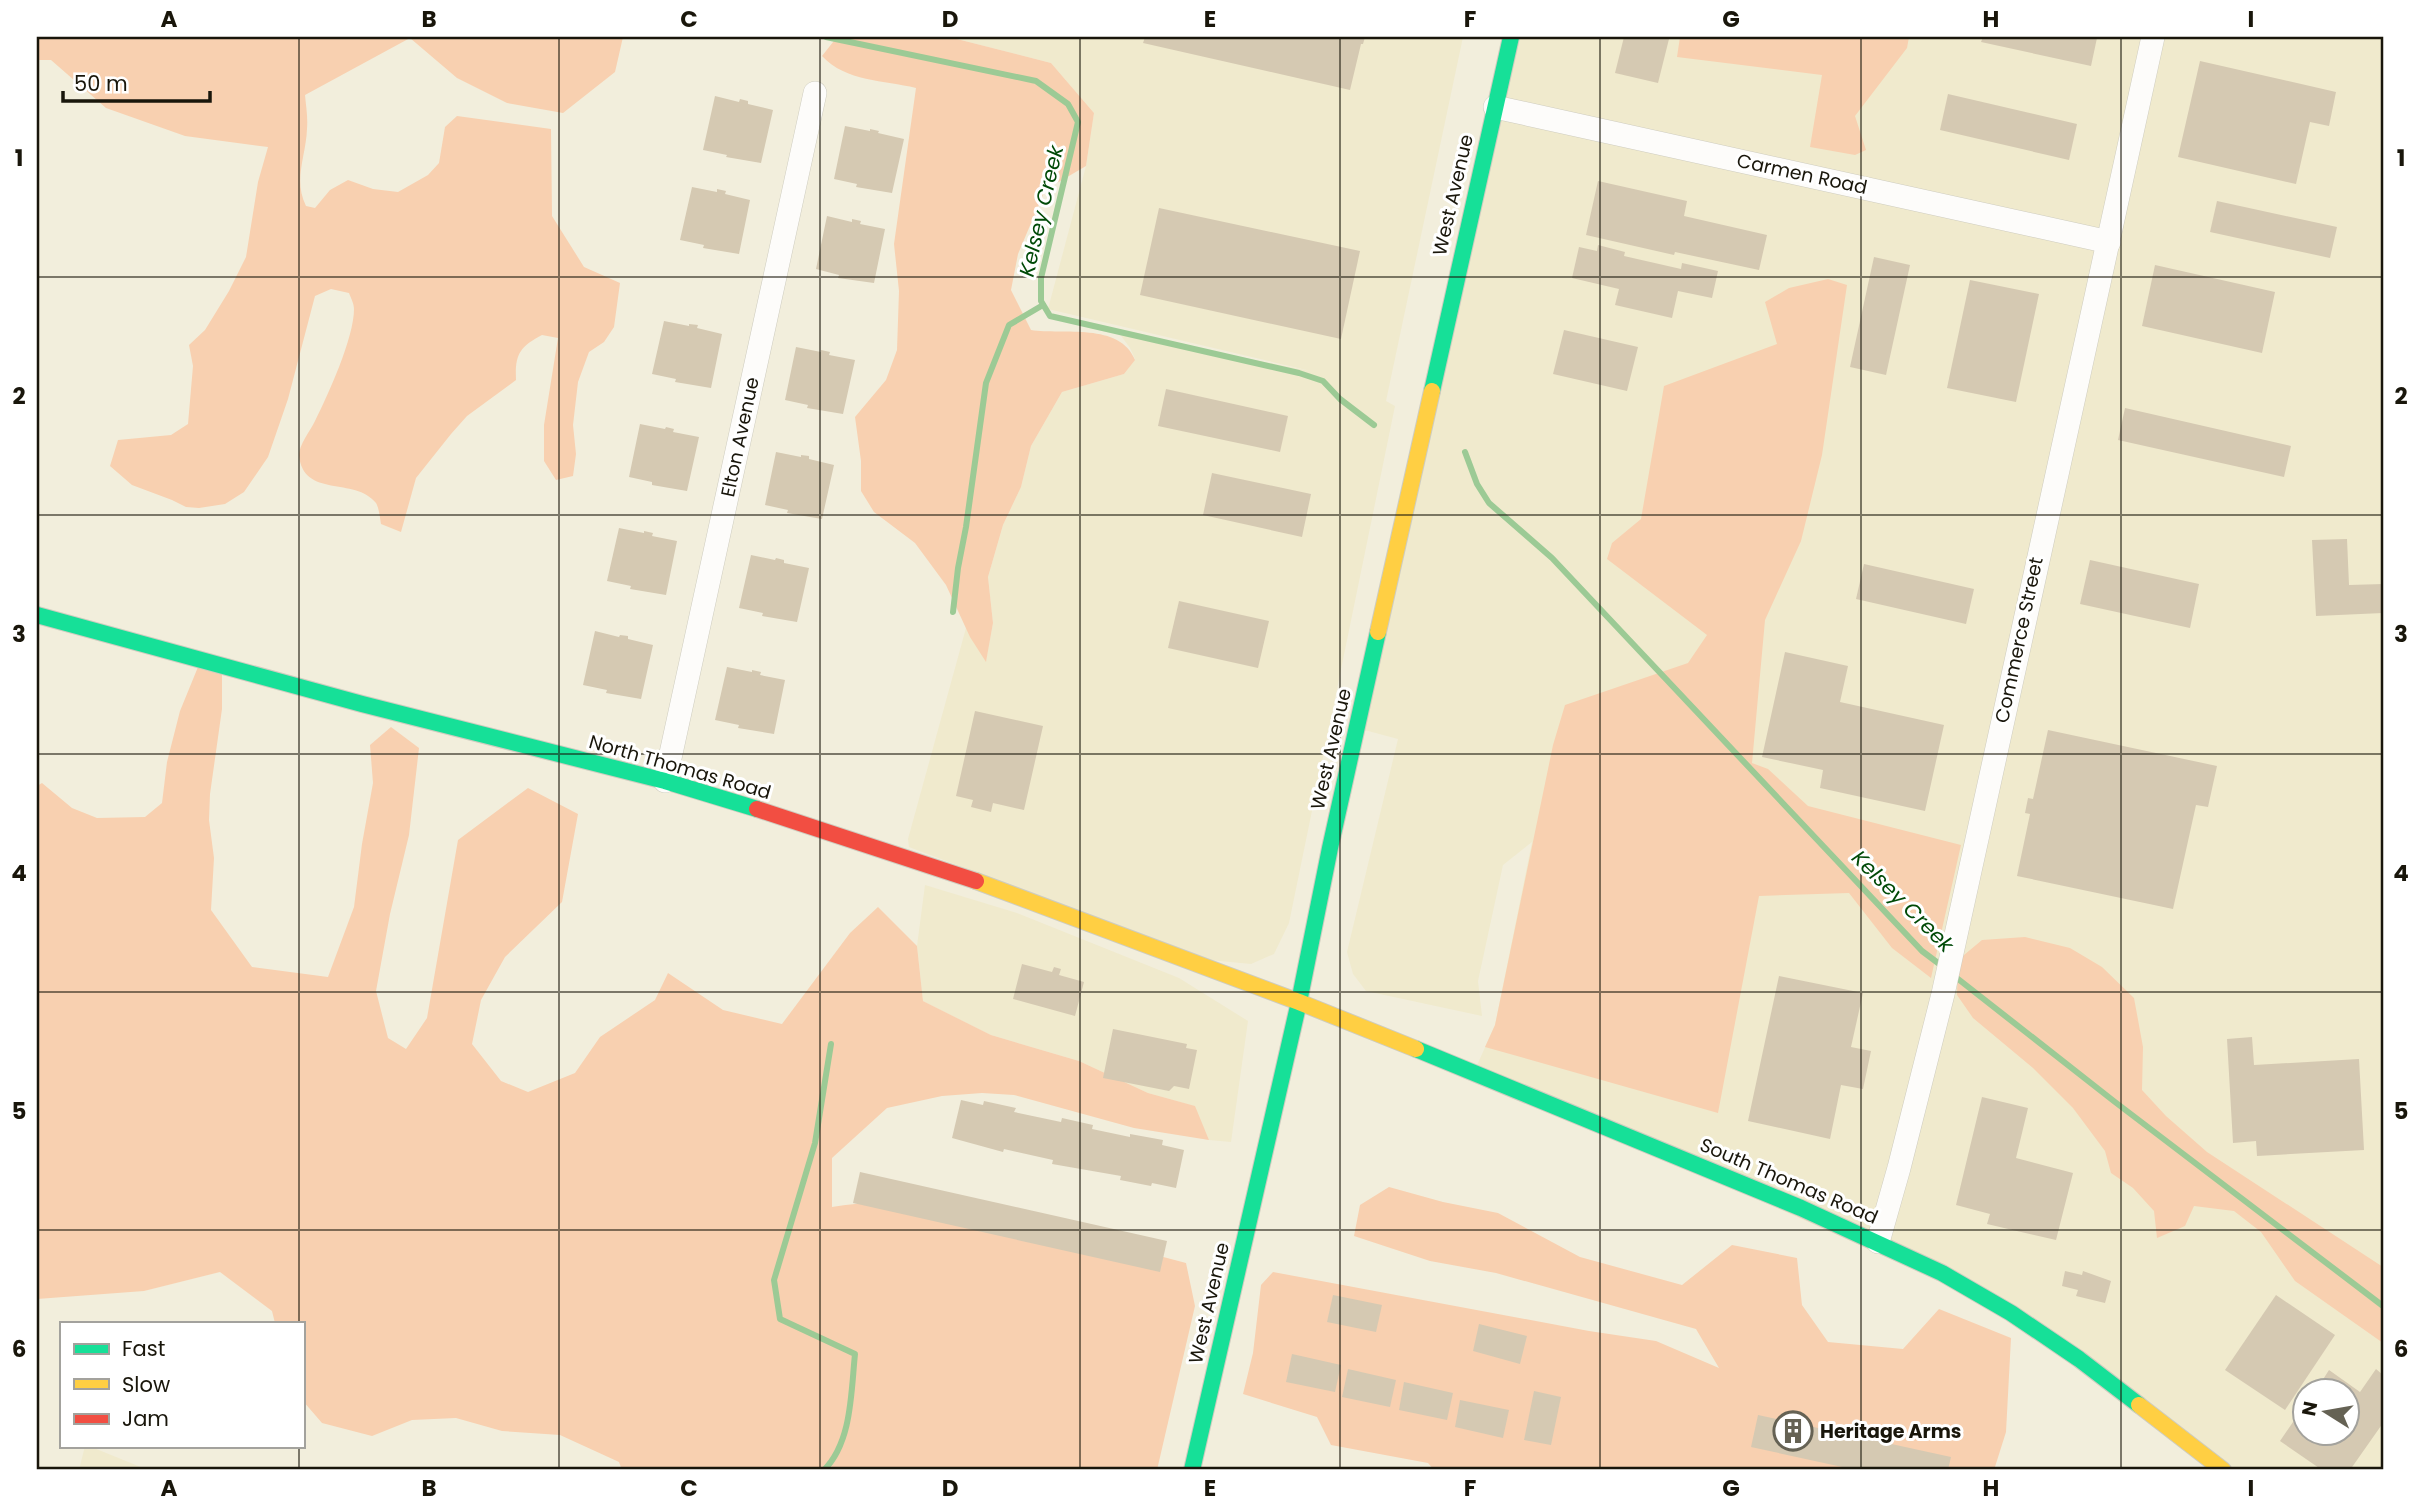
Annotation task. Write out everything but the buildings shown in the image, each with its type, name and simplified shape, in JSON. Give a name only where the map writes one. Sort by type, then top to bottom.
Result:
[{"type":"street","name":"West Avenue","points":[[1192,1470],[1299,1002],[1333,836],[1511,37]]},
{"type":"street","name":"Commerce Street","points":[[1878,1242],[1943,994],[2033,574],[2153,37]]},
{"type":"street","name":"Elton Avenue","points":[[665,782],[815,93]]},
{"type":"street","name":"Carmen Road","points":[[1495,107],[2109,242]]},
{"type":"street","name":"North Thomas Road","points":[[37,615],[362,704],[665,782],[859,841],[976,881],[1299,1002]]},
{"type":"street","name":"South Thomas Road","points":[[1299,1002],[1474,1072],[1878,1242],[1942,1273],[2021,1320],[2094,1370],[2223,1470]]},
{"type":"shaded area","points":[[37,37],[623,37],[615,72],[563,113],[507,103],[457,78],[410,38],[305,95],[307,125],[300,177],[306,206],[315,208],[330,190],[348,180],[373,189],[398,192],[428,175],[439,163],[445,127],[457,116],[551,129],[552,216],[584,267],[620,283],[614,327],[604,342],[589,352],[578,382],[573,425],[576,454],[573,476],[556,480],[544,461],[544,425],[558,338],[542,335],[520,353],[516,364],[516,380],[467,416],[416,478],[401,532],[381,524],[377,505],[367,495],[310,477],[303,469],[299,451],[333,382],[353,321],[354,307],[349,293],[331,289],[315,296],[288,399],[268,457],[244,492],[225,504],[199,508],[186,507],[132,485],[110,466],[118,440],[171,435],[188,424],[193,366],[189,345],[205,330],[246,257],[258,182],[268,147],[185,136],[106,108],[51,60],[37,60]]},
{"type":"shaded area","points":[[837,37],[949,37],[1051,63],[1094,113],[1086,166],[1045,190],[1018,254],[1011,290],[1031,330],[1104,335],[1128,348],[1135,360],[1124,374],[1062,392],[1031,446],[1021,487],[1003,525],[988,577],[993,623],[986,662],[970,637],[946,585],[915,543],[874,512],[861,491],[861,461],[855,417],[886,380],[897,350],[899,291],[894,244],[916,88],[866,79],[832,65],[822,56]]},
{"type":"shaded area","points":[[949,37],[1463,37],[1386,401],[1395,406],[1289,923],[1274,954],[1251,964],[1210,960],[909,847],[908,839],[966,628],[986,661],[993,623],[988,577],[1003,525],[1021,487],[1031,446],[1062,392],[1124,374],[1135,359],[1119,333],[1315,372],[1048,309],[1086,166],[1094,113],[1051,63]]},
{"type":"shaded area","points":[[1511,37],[2383,37],[2383,1470],[2223,1470],[2011,1313],[1474,1072],[1495,1025],[1532,842],[1503,865],[1478,981],[1482,1016],[1366,991],[1353,974],[1347,952],[1398,739],[1357,728]]},
{"type":"shaded area","points":[[1680,37],[1909,37],[1907,48],[1855,116],[1866,150],[1855,155],[1810,147],[1822,75],[1677,57]]},
{"type":"shaded area","points":[[1828,279],[1847,285],[1822,455],[1801,541],[1765,620],[1752,763],[1768,769],[1808,806],[1961,845],[1931,978],[1892,948],[1849,893],[1759,896],[1718,1113],[1485,1047],[1495,1025],[1553,745],[1565,705],[1688,663],[1707,635],[1607,559],[1612,543],[1641,519],[1664,386],[1777,344],[1765,302],[1789,288]]},
{"type":"shaded area","points":[[198,667],[222,671],[222,709],[210,794],[209,820],[214,858],[211,910],[252,967],[328,977],[354,907],[373,783],[370,745],[391,727],[419,748],[409,835],[390,914],[376,991],[388,1038],[406,1049],[427,1018],[458,840],[528,788],[578,814],[562,902],[505,957],[481,1000],[472,1044],[501,1081],[528,1092],[575,1073],[600,1037],[655,1000],[668,973],[723,1010],[782,1024],[850,933],[878,907],[917,946],[923,1001],[991,1035],[1079,1061],[1148,1093],[1195,1106],[1209,1140],[1134,1128],[1014,1095],[982,1093],[942,1096],[887,1108],[832,1158],[832,1207],[879,1203],[925,1207],[1186,1263],[1195,1306],[1157,1470],[622,1470],[619,1462],[560,1435],[502,1431],[456,1418],[412,1420],[372,1436],[322,1423],[304,1402],[304,1322],[275,1322],[272,1311],[220,1272],[144,1291],[37,1299],[37,786],[42,783],[72,808],[97,818],[145,817],[162,803],[167,762],[180,711]]},
{"type":"shaded area","points":[[925,885],[1017,913],[1179,978],[1248,1021],[1231,1142],[1209,1140],[1194,1106],[1148,1093],[1079,1061],[991,1035],[923,1001],[917,946]]},
{"type":"shaded area","points":[[2025,937],[2070,948],[2102,967],[2134,998],[2143,1047],[2142,1090],[2166,1116],[2207,1152],[2383,1267],[2383,1343],[2295,1281],[2261,1232],[2234,1211],[2194,1206],[2185,1226],[2157,1238],[2154,1211],[2133,1188],[2111,1173],[2105,1151],[2073,1108],[2033,1068],[1973,1018],[1957,995],[1958,960],[1982,940]]},
{"type":"shaded area","points":[[1389,1187],[1498,1213],[1580,1257],[1682,1285],[1732,1245],[1797,1258],[1802,1305],[1828,1342],[1903,1349],[1939,1309],[2011,1338],[2006,1432],[1994,1470],[1434,1470],[1428,1463],[1331,1445],[1317,1417],[1243,1394],[1253,1353],[1261,1285],[1273,1272],[1656,1341],[1719,1368],[1696,1329],[1496,1273],[1430,1261],[1354,1236],[1360,1205]]},
{"type":"shaded area","points":[[84,1448],[94,1448],[148,1470],[79,1470]]},
{"type":"waterway","name":"Kelsey Creek","points":[[826,37],[1036,81],[1068,104],[1078,122],[1041,278],[1041,301],[1050,316],[1299,373],[1323,381],[1340,399],[1374,425]]},
{"type":"waterway","points":[[953,612],[986,383],[1009,325],[1043,305]]},
{"type":"waterway","name":"Kelsey Creek","points":[[1465,452],[1477,484],[1489,503],[1552,558],[1922,951],[1942,966]]},
{"type":"waterway","name":"Kelsey Creek","points":[[1953,975],[2383,1306]]},
{"type":"waterway","points":[[824,1470],[833,1459],[845,1431],[855,1354],[780,1319],[774,1280],[815,1143],[831,1044]]},
{"type":"traffic: fast","points":[[1432,391],[1511,37]]},
{"type":"traffic: fast","points":[[37,615],[362,704],[665,781],[757,809]]},
{"type":"traffic: fast","points":[[1192,1470],[1299,1002],[1378,632]]},
{"type":"traffic: fast","points":[[1416,1049],[1801,1208],[1942,1273],[2011,1313],[2079,1359],[2139,1405]]},
{"type":"traffic: slow","points":[[1378,632],[1432,391]]},
{"type":"traffic: slow","points":[[976,881],[1299,1002],[1416,1049]]},
{"type":"traffic: slow","points":[[2139,1405],[2223,1470]]},
{"type":"traffic: jam","points":[[757,809],[976,881]]},
{"type":"place","name":"Heritage Arms","points":[[1793,1431]]}]
